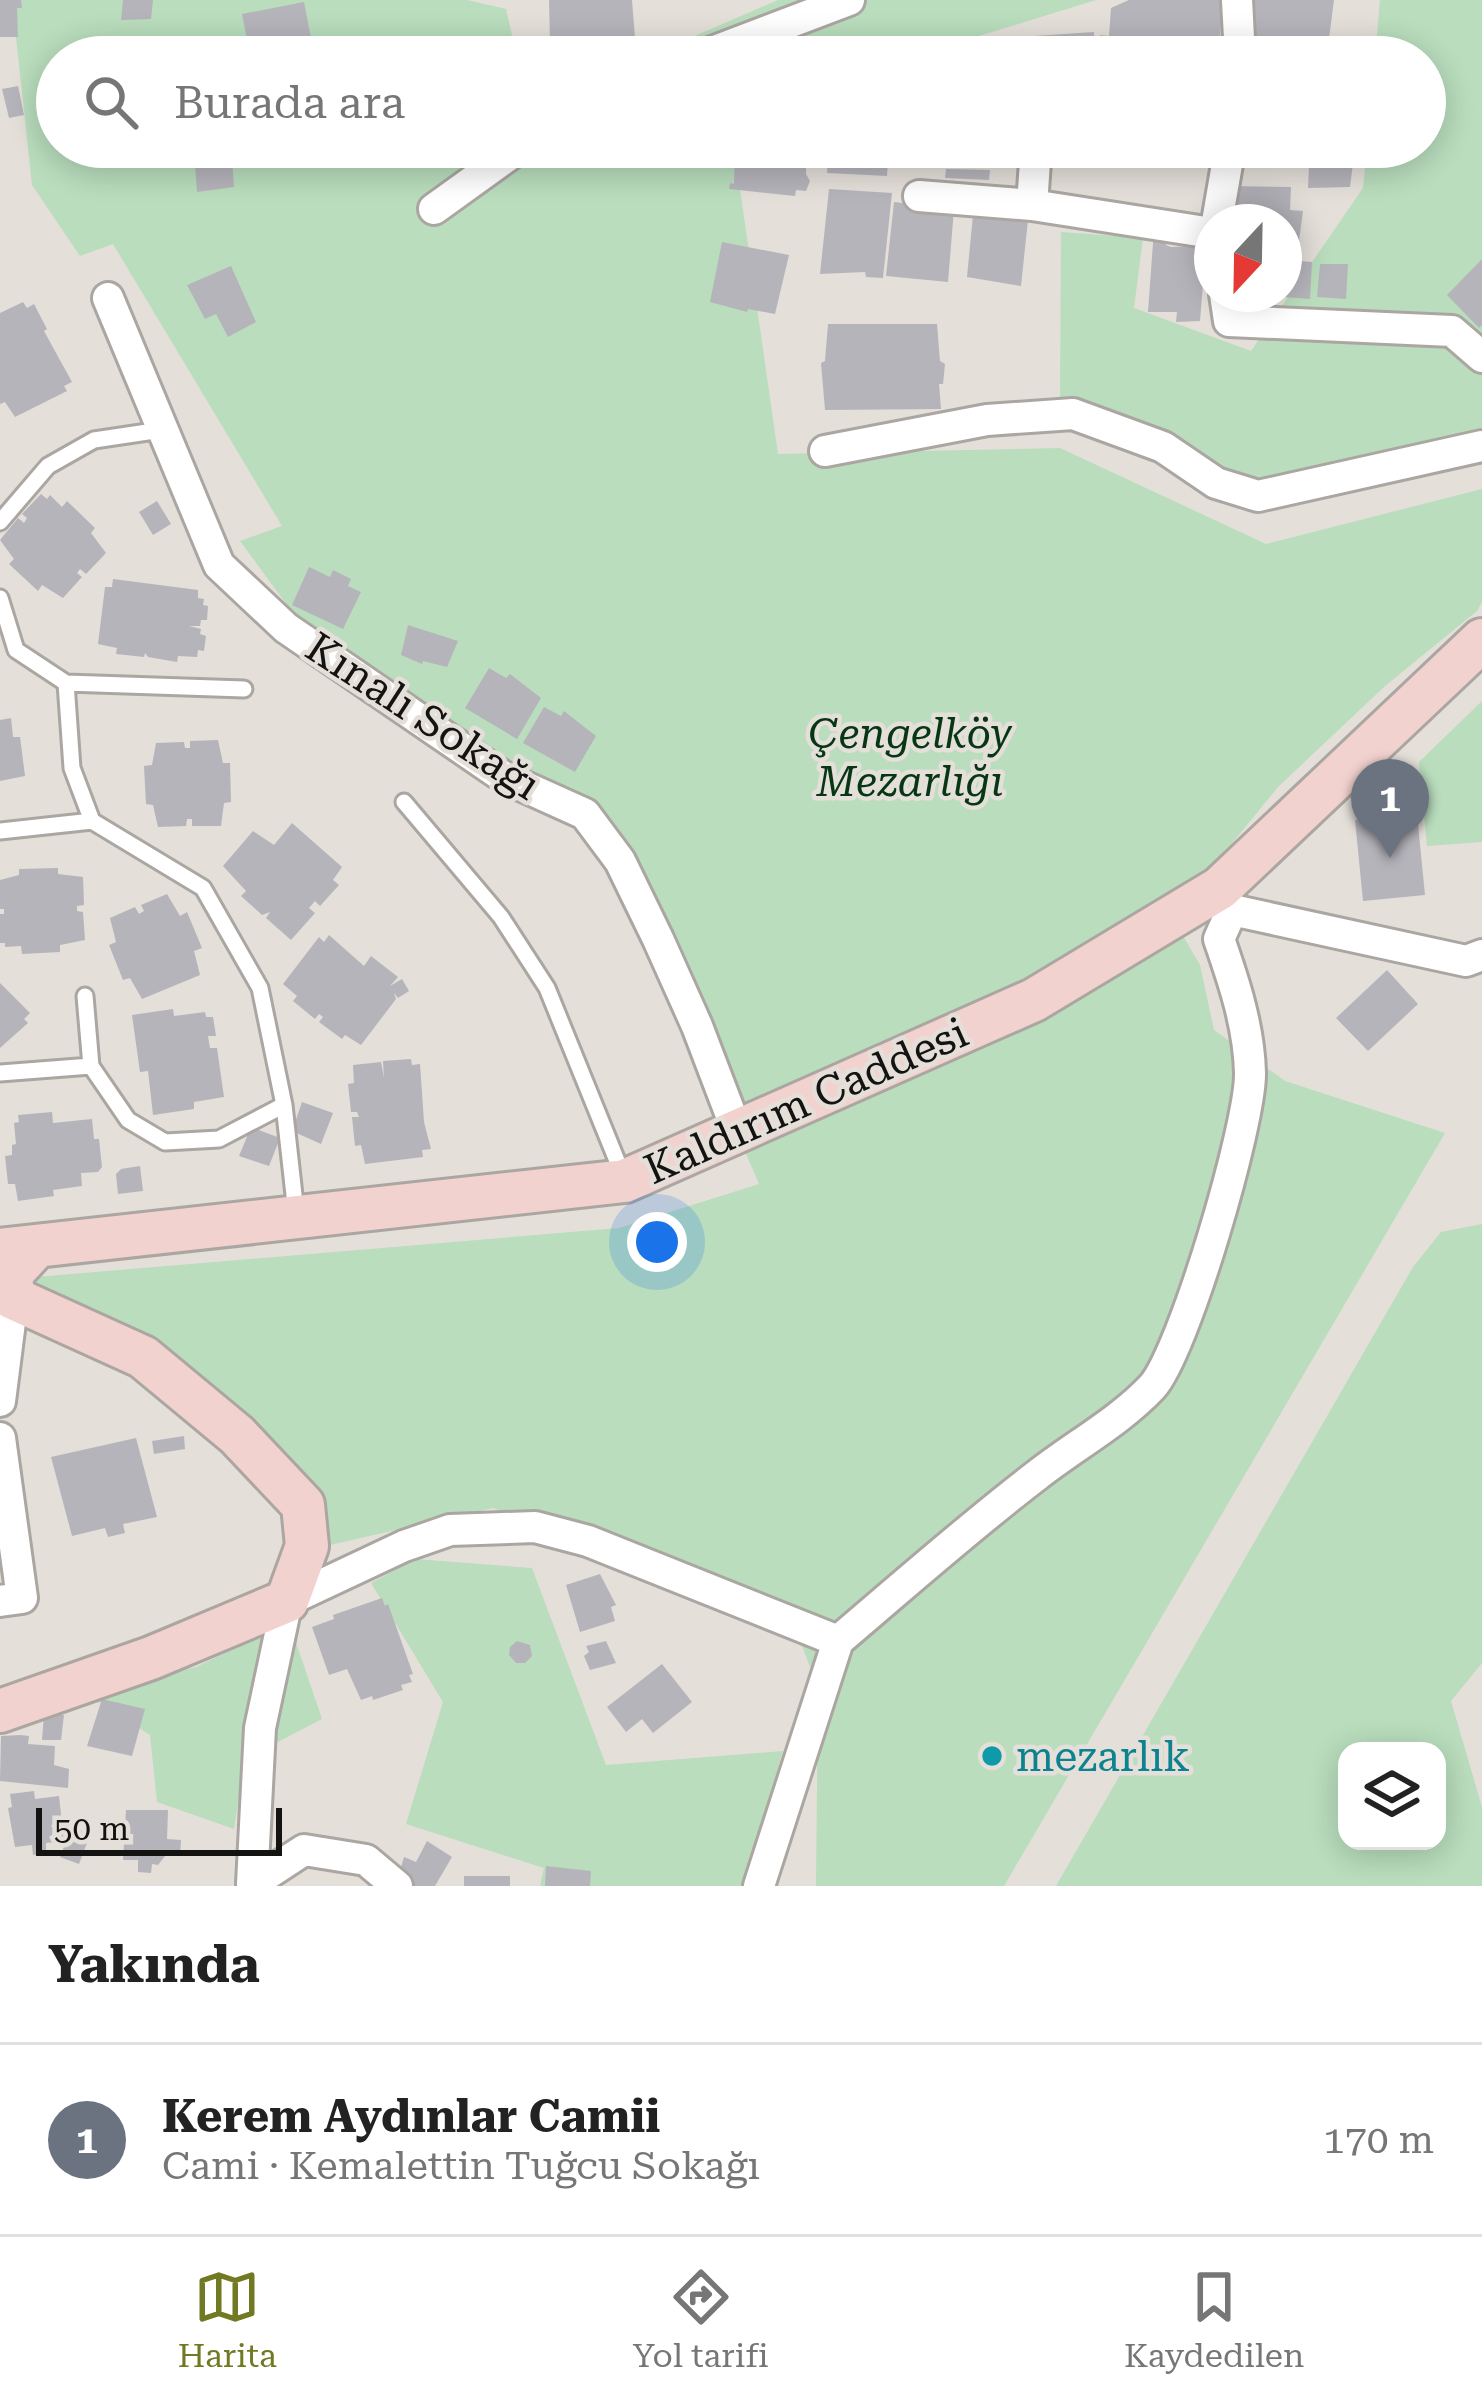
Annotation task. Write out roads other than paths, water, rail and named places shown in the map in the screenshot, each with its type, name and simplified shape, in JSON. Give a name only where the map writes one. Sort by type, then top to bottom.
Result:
[{"type":"street","points":[[754,36],[849,0]]},
{"type":"street","points":[[1238,0],[1239,36]]},
{"type":"street","points":[[434,209],[491,168]]},
{"type":"street","points":[[1031,205],[1034,168]]},
{"type":"street","points":[[1220,204],[1226,168]]},
{"type":"street","points":[[919,196],[1031,205],[1194,230]]},
{"type":"street","name":"Kınalı Sokağı","points":[[108,298],[219,565],[286,628],[505,778],[585,814],[620,861],[658,939],[698,1026],[736,1132]]},
{"type":"street","points":[[1228,312],[1229,321],[1452,331],[1482,357]]},
{"type":"street","points":[[824,451],[987,420],[1073,414],[1163,446],[1216,483],[1258,496],[1482,446]]},
{"type":"street","name":"Kaldırım Caddesi","points":[[18,1248],[625,1181],[1034,1000],[1226,899],[1482,640]]},
{"type":"street","points":[[759,1886],[838,1640],[979,1520],[1126,1411],[1156,1383],[1182,1326],[1241,1139],[1251,1074],[1240,1000],[1220,939],[1226,899],[1466,961],[1482,955]]},
{"type":"street","points":[[0,1401],[13,1298],[10,1274],[18,1248]]},
{"type":"street","points":[[13,1298],[142,1357],[237,1435],[303,1505],[307,1546],[287,1601],[260,1728],[252,1884],[304,1850],[366,1860],[397,1886]]},
{"type":"street","points":[[0,1438],[22,1598],[0,1601]]},
{"type":"street","points":[[0,1711],[152,1658],[450,1530],[535,1527],[588,1540],[838,1640]]},
{"type":"lane","points":[[0,522],[48,466],[94,440],[161,430]]},
{"type":"lane","points":[[0,598],[16,650],[66,683],[244,688]]},
{"type":"lane","points":[[66,683],[72,768],[92,821]]},
{"type":"lane","points":[[404,802],[501,917],[548,988],[625,1181]]},
{"type":"lane","points":[[0,831],[92,821],[203,888],[260,988],[284,1105],[297,1216]]},
{"type":"lane","points":[[85,996],[92,1066],[128,1120],[165,1142],[219,1139],[284,1105]]},
{"type":"lane","points":[[0,1073],[92,1066]]},
{"type":"place","name":"Kerem Aydınlar Camii","points":[[1390,858]]},
{"type":"place","name":"mezarlık","points":[[992,1756]]},
{"type":"park label","name":"Çengelköy Mezarlığı","points":[[910,758]]}]
